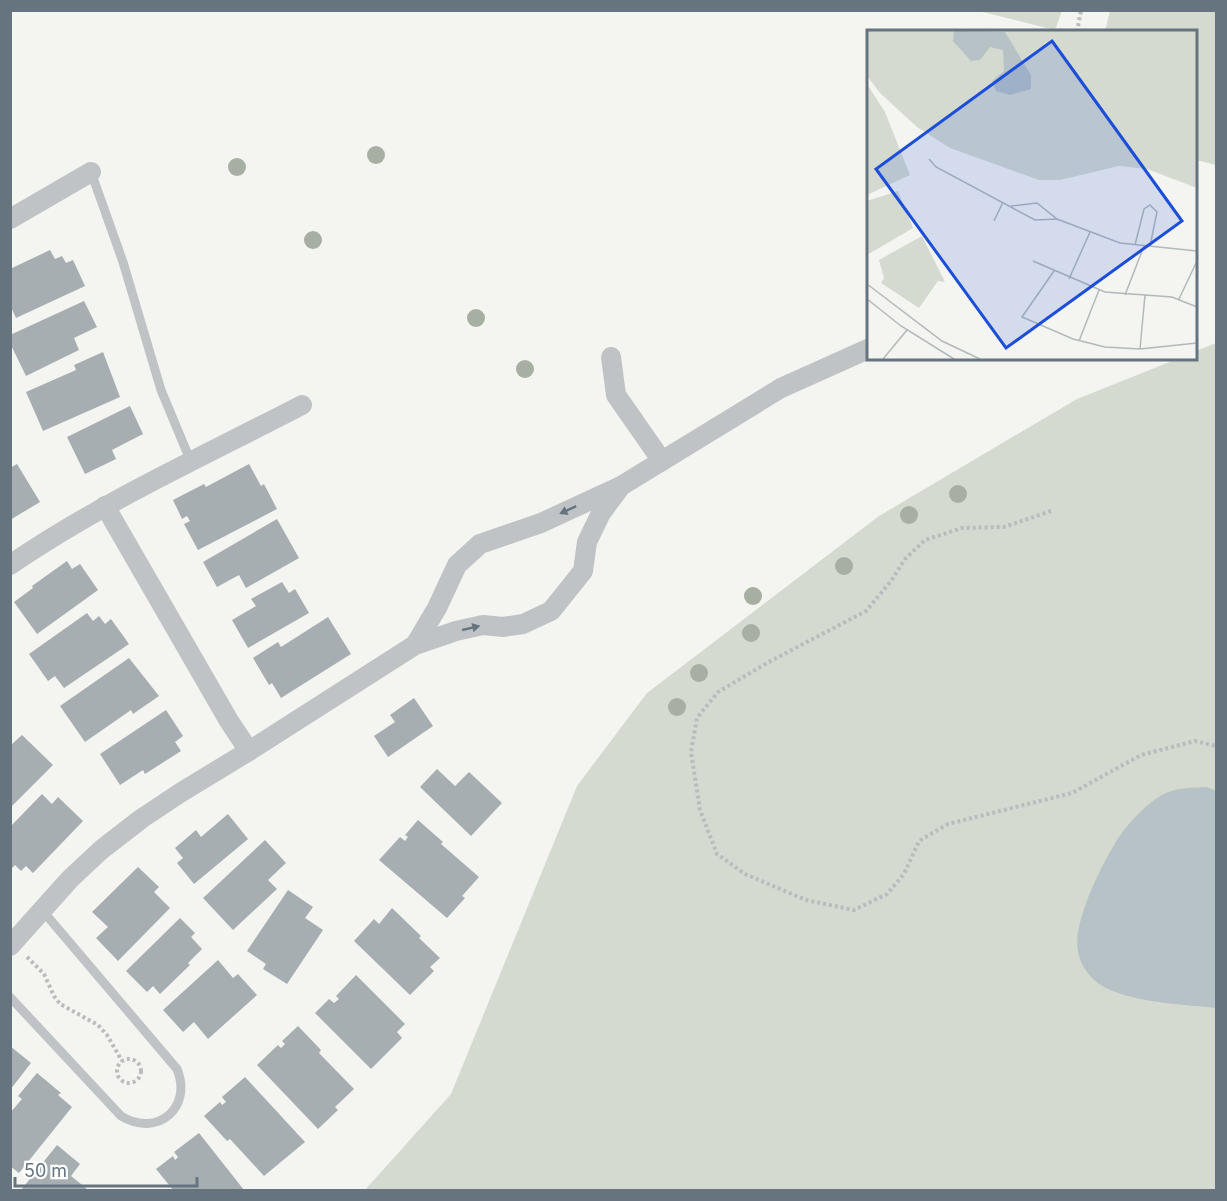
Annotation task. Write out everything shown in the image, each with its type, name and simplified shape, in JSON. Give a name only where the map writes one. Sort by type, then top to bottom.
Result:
[{"type":"street","points":[[10,219],[91,172]]},
{"type":"street","points":[[415,645],[437,608],[457,565],[480,544],[541,523],[621,486],[782,388],[867,349]]},
{"type":"street","points":[[611,357],[616,395],[662,461]]},
{"type":"street","points":[[10,565],[105,506],[302,405]]},
{"type":"street","points":[[19,952],[42,910],[70,879],[125,832],[180,793],[249,752],[415,645],[456,631],[483,625],[503,627],[523,624],[550,611],[583,571],[587,542],[601,513],[621,486]]},
{"type":"street","points":[[105,506],[249,752]]},
{"type":"lane","points":[[91,172],[123,262],[161,390],[191,462]]},
{"type":"lane","points":[[10,997],[121,1116],[130,1121],[151,1124],[170,1115],[176,1107],[182,1088],[177,1069],[42,910]]},
{"type":"path","points":[[1077,30],[1081,10]]},
{"type":"path","points":[[1051,511],[1004,527],[962,528],[925,540],[905,559],[891,581],[866,611],[767,663],[718,692],[697,718],[691,752],[700,810],[717,854],[745,874],[806,900],[854,910],[887,894],[904,874],[919,841],[948,824],[1072,792],[1141,755],[1195,741],[1216,746]]},
{"type":"path","points":[[19,952],[44,974],[60,1004],[98,1025],[107,1035],[122,1061]]},
{"type":"path","points":[[134,1060],[138,1064],[141,1070],[134,1082],[127,1083],[118,1076],[118,1065],[122,1061],[134,1060]]},
{"type":"shaded area","points":[[1062,10],[1055,30],[979,11]]},
{"type":"shaded area","points":[[1110,11],[1216,11],[1216,165],[1197,160],[1197,30],[1105,30]]},
{"type":"shaded area","points":[[1216,343],[1216,1190],[365,1190],[451,1094],[577,786],[647,693],[879,516],[1077,399],[1174,360],[1197,360],[1197,351]]},
{"type":"shaded area","points":[[1207,787],[1216,791],[1216,1008],[1134,998],[1104,987],[1093,979],[1083,966],[1077,939],[1084,910],[1104,864],[1126,827],[1156,799],[1184,788]]},
{"type":"building","points":[[50,250],[55,259],[62,256],[66,263],[73,260],[85,286],[16,318],[10,305],[10,269]]},
{"type":"building","points":[[84,301],[97,327],[74,338],[79,350],[26,376],[10,343],[10,335]]},
{"type":"building","points":[[103,352],[120,397],[43,431],[26,392],[76,370],[74,365]]},
{"type":"building","points":[[130,406],[143,434],[112,450],[116,459],[85,474],[67,437]]},
{"type":"building","points":[[17,464],[40,502],[10,520],[10,468]]},
{"type":"building","points":[[249,464],[261,486],[264,484],[277,509],[198,550],[184,524],[190,521],[187,516],[182,519],[173,500],[204,484],[206,487]]},
{"type":"building","points":[[277,519],[299,558],[246,588],[239,575],[217,587],[203,562]]},
{"type":"building","points":[[67,561],[72,569],[80,564],[98,590],[37,634],[14,602]]},
{"type":"building","points":[[282,582],[289,593],[295,589],[309,613],[248,648],[232,620],[256,606],[251,599]]},
{"type":"building","points":[[87,613],[93,621],[99,616],[105,624],[111,619],[129,644],[64,688],[55,676],[48,681],[29,654]]},
{"type":"building","points":[[328,617],[351,654],[281,698],[272,683],[269,685],[253,658],[278,642],[281,647]]},
{"type":"building","points":[[129,658],[159,696],[133,714],[131,710],[85,742],[60,706]]},
{"type":"building","points":[[414,698],[433,726],[388,757],[374,736],[395,722],[390,715]]},
{"type":"building","points":[[166,710],[183,736],[175,742],[181,751],[145,774],[143,770],[120,785],[100,754]]},
{"type":"building","points":[[22,735],[53,765],[10,808],[10,746]]},
{"type":"building","points":[[437,769],[455,786],[469,772],[502,803],[471,836],[420,787]]},
{"type":"building","points":[[42,794],[52,804],[58,797],[83,821],[33,873],[26,866],[21,871],[15,865],[10,870],[10,827]]},
{"type":"building","points":[[228,814],[248,839],[194,884],[177,863],[183,858],[175,848],[196,830],[201,837]]},
{"type":"building","points":[[418,820],[443,842],[441,844],[479,877],[462,896],[465,898],[447,918],[379,860],[400,837],[405,841],[408,837],[405,835]]},
{"type":"building","points":[[265,840],[286,863],[268,880],[277,889],[233,930],[203,898]]},
{"type":"building","points":[[138,867],[159,887],[154,892],[170,908],[118,961],[96,938],[108,927],[92,912]]},
{"type":"building","points":[[288,890],[313,907],[305,918],[323,930],[287,984],[263,969],[266,964],[247,951]]},
{"type":"building","points":[[392,908],[440,958],[430,967],[434,971],[410,995],[354,941],[374,919],[379,924]]},
{"type":"building","points":[[180,918],[195,933],[191,937],[202,949],[188,963],[190,965],[160,994],[153,986],[147,992],[126,971]]},
{"type":"building","points":[[218,960],[233,978],[238,974],[257,995],[208,1039],[194,1022],[183,1032],[163,1010]]},
{"type":"building","points":[[356,975],[405,1024],[397,1032],[402,1038],[371,1069],[315,1013],[329,999],[334,1003],[339,999],[336,996]]},
{"type":"building","points":[[298,1026],[321,1050],[319,1053],[354,1089],[335,1107],[338,1110],[318,1129],[257,1065],[278,1045],[281,1048],[285,1044],[282,1041]]},
{"type":"building","points":[[10,1046],[31,1063],[10,1090]]},
{"type":"building","points":[[37,1073],[61,1093],[58,1095],[72,1107],[19,1173],[10,1166],[10,1113],[22,1099],[18,1096]]},
{"type":"building","points":[[245,1077],[305,1142],[264,1176],[230,1139],[227,1141],[204,1116],[220,1102],[222,1105],[226,1102],[222,1097]]},
{"type":"building","points":[[199,1133],[244,1190],[173,1190],[156,1169],[173,1156],[175,1160],[178,1157],[174,1152]]},
{"type":"building","points":[[57,1145],[80,1164],[71,1176],[87,1189],[21,1190]]}]
